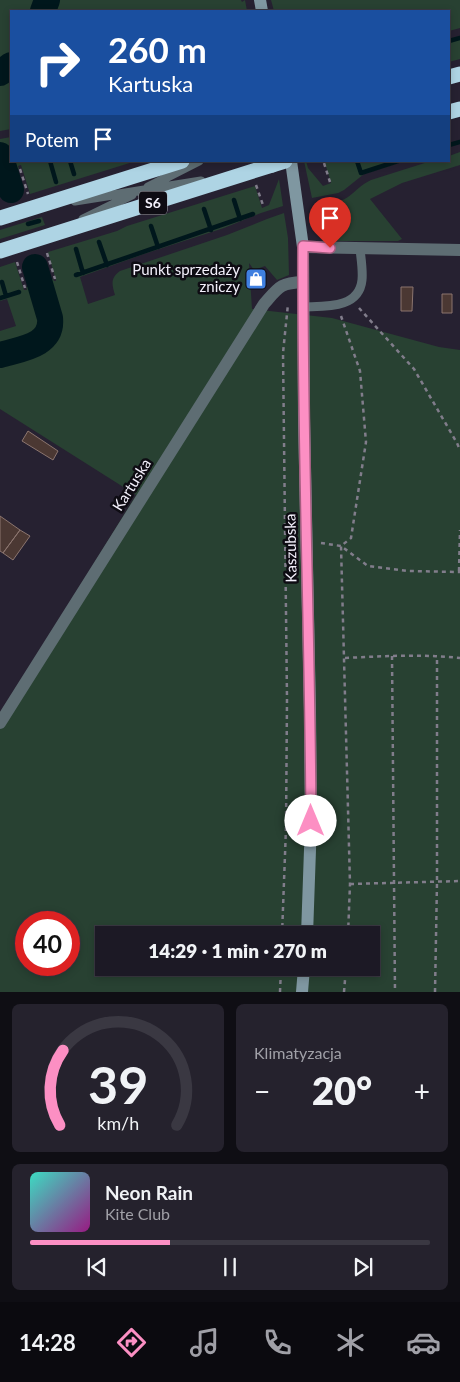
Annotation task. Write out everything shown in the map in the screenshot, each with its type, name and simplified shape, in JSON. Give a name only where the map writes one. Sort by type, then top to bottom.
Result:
[{"type":"highway","name":"S6","points":[[19,212],[179,162]]},
{"type":"highway","name":"S6","points":[[0,251],[278,163]]},
{"type":"street","name":"Kaszubska","points":[[290,162],[303,246],[297,282],[304,307],[304,418],[311,821],[307,926]]},
{"type":"street","points":[[303,246],[360,249],[460,250]]},
{"type":"street","name":"Kartuska","points":[[0,722],[264,304],[280,285],[297,282]]},
{"type":"street","points":[[302,992],[303,976]]},
{"type":"lane","points":[[48,236],[197,162]]},
{"type":"lane","points":[[19,212],[240,175]]},
{"type":"lane","points":[[304,307],[345,304],[351,300],[360,290],[362,280],[360,249]]},
{"type":"path","points":[[324,163],[330,182]]},
{"type":"path","points":[[20,169],[28,195]]},
{"type":"path","points":[[256,185],[263,205]]},
{"type":"path","points":[[47,253],[55,279]]},
{"type":"path","points":[[17,262],[25,288]]},
{"type":"path","points":[[282,926],[286,828],[287,699],[283,353],[297,282]]},
{"type":"path","points":[[351,300],[414,369],[460,450]]},
{"type":"path","points":[[338,305],[360,371],[366,442],[351,538],[341,546]]},
{"type":"path","points":[[307,541],[341,546],[368,566],[408,571],[459,572],[460,530]]},
{"type":"path","points":[[341,546],[350,884],[348,926]]},
{"type":"path","points":[[345,658],[392,656],[460,658]]},
{"type":"path","points":[[392,656],[395,992]]},
{"type":"path","points":[[435,992],[437,656]]},
{"type":"path","points":[[350,884],[460,881]]},
{"type":"path","points":[[280,992],[281,976]]},
{"type":"path","points":[[344,992],[345,976]]},
{"type":"green space","points":[[0,0],[241,0],[242,2],[245,0],[247,10],[10,10],[10,129],[0,131]]},
{"type":"green space","points":[[271,0],[460,0],[460,28],[450,31],[450,10],[274,10]]},
{"type":"green space","points":[[460,36],[460,59],[450,62],[450,39]]},
{"type":"green space","points":[[10,137],[10,162],[133,162],[30,194],[21,165],[18,166],[19,169],[12,171],[15,187],[4,189],[0,177],[0,139]]},
{"type":"green space","points":[[460,152],[460,165],[402,183],[370,199],[402,239],[398,241],[335,241],[317,233],[314,206],[340,201],[371,180],[428,162],[450,162],[450,156]]},
{"type":"green space","points":[[304,162],[306,162],[308,168],[323,186],[331,183],[325,163],[328,162],[402,162],[364,174],[338,193],[312,198]]},
{"type":"green space","points":[[279,179],[283,206],[80,277],[88,304],[115,295],[113,282],[115,276],[120,271],[227,235],[284,213],[288,238],[289,275],[277,280],[265,266],[254,270],[249,263],[252,309],[332,318],[439,347],[460,350],[460,992],[0,992],[0,716],[136,495],[0,409],[0,331],[16,326],[7,299],[0,301],[0,267],[15,262],[24,290],[27,290],[26,287],[34,286],[29,272],[35,267],[41,268],[46,282],[53,279],[56,281],[48,252],[255,186],[262,208],[269,205]]},
{"type":"green space","points":[[42,217],[45,225],[0,239],[0,230]]},
{"type":"building","name":"Punkt sprzedaży zniczy","points":[[260,270],[265,274],[253,287],[247,283]]},
{"type":"building","points":[[401,287],[413,287],[412,311],[401,311]]},
{"type":"building","points":[[442,294],[452,294],[452,313],[442,313]]},
{"type":"building","points":[[28,431],[58,451],[53,460],[22,441]]},
{"type":"building","points":[[0,516],[20,530],[3,553],[0,551]]},
{"type":"building","points":[[20,530],[30,536],[13,560],[3,553]]},
{"type":"waterway","points":[[43,10],[47,0]]},
{"type":"waterway","points":[[450,41],[460,38]]},
{"type":"waterway","points":[[0,73],[10,66]]},
{"type":"waterway","points":[[450,145],[460,142]]},
{"type":"waterway","points":[[0,155],[11,190]]},
{"type":"waterway","points":[[50,162],[56,182]]},
{"type":"waterway","points":[[70,162],[74,174]]},
{"type":"waterway","points":[[357,162],[361,173],[395,162]]},
{"type":"waterway","points":[[234,200],[240,219]]},
{"type":"waterway","points":[[204,209],[211,230]]},
{"type":"waterway","points":[[76,275],[253,214]]},
{"type":"waterway","points":[[28,224],[39,221]]},
{"type":"waterway","points":[[151,226],[158,247]]},
{"type":"waterway","points":[[99,242],[107,265]]},
{"type":"waterway","points":[[76,249],[83,273]]},
{"type":"waterway","points":[[0,355],[34,345],[46,335],[50,327],[50,318],[35,267]]},
{"type":"waterway","points":[[2,282],[6,296]]},
{"type":"waterway","points":[[0,298],[19,292]]},
{"type":"place","name":"Punkt sprzedaży zniczy","points":[[256,279]]},
{"type":"route","points":[[311,821],[303,246],[330,248]]}]
